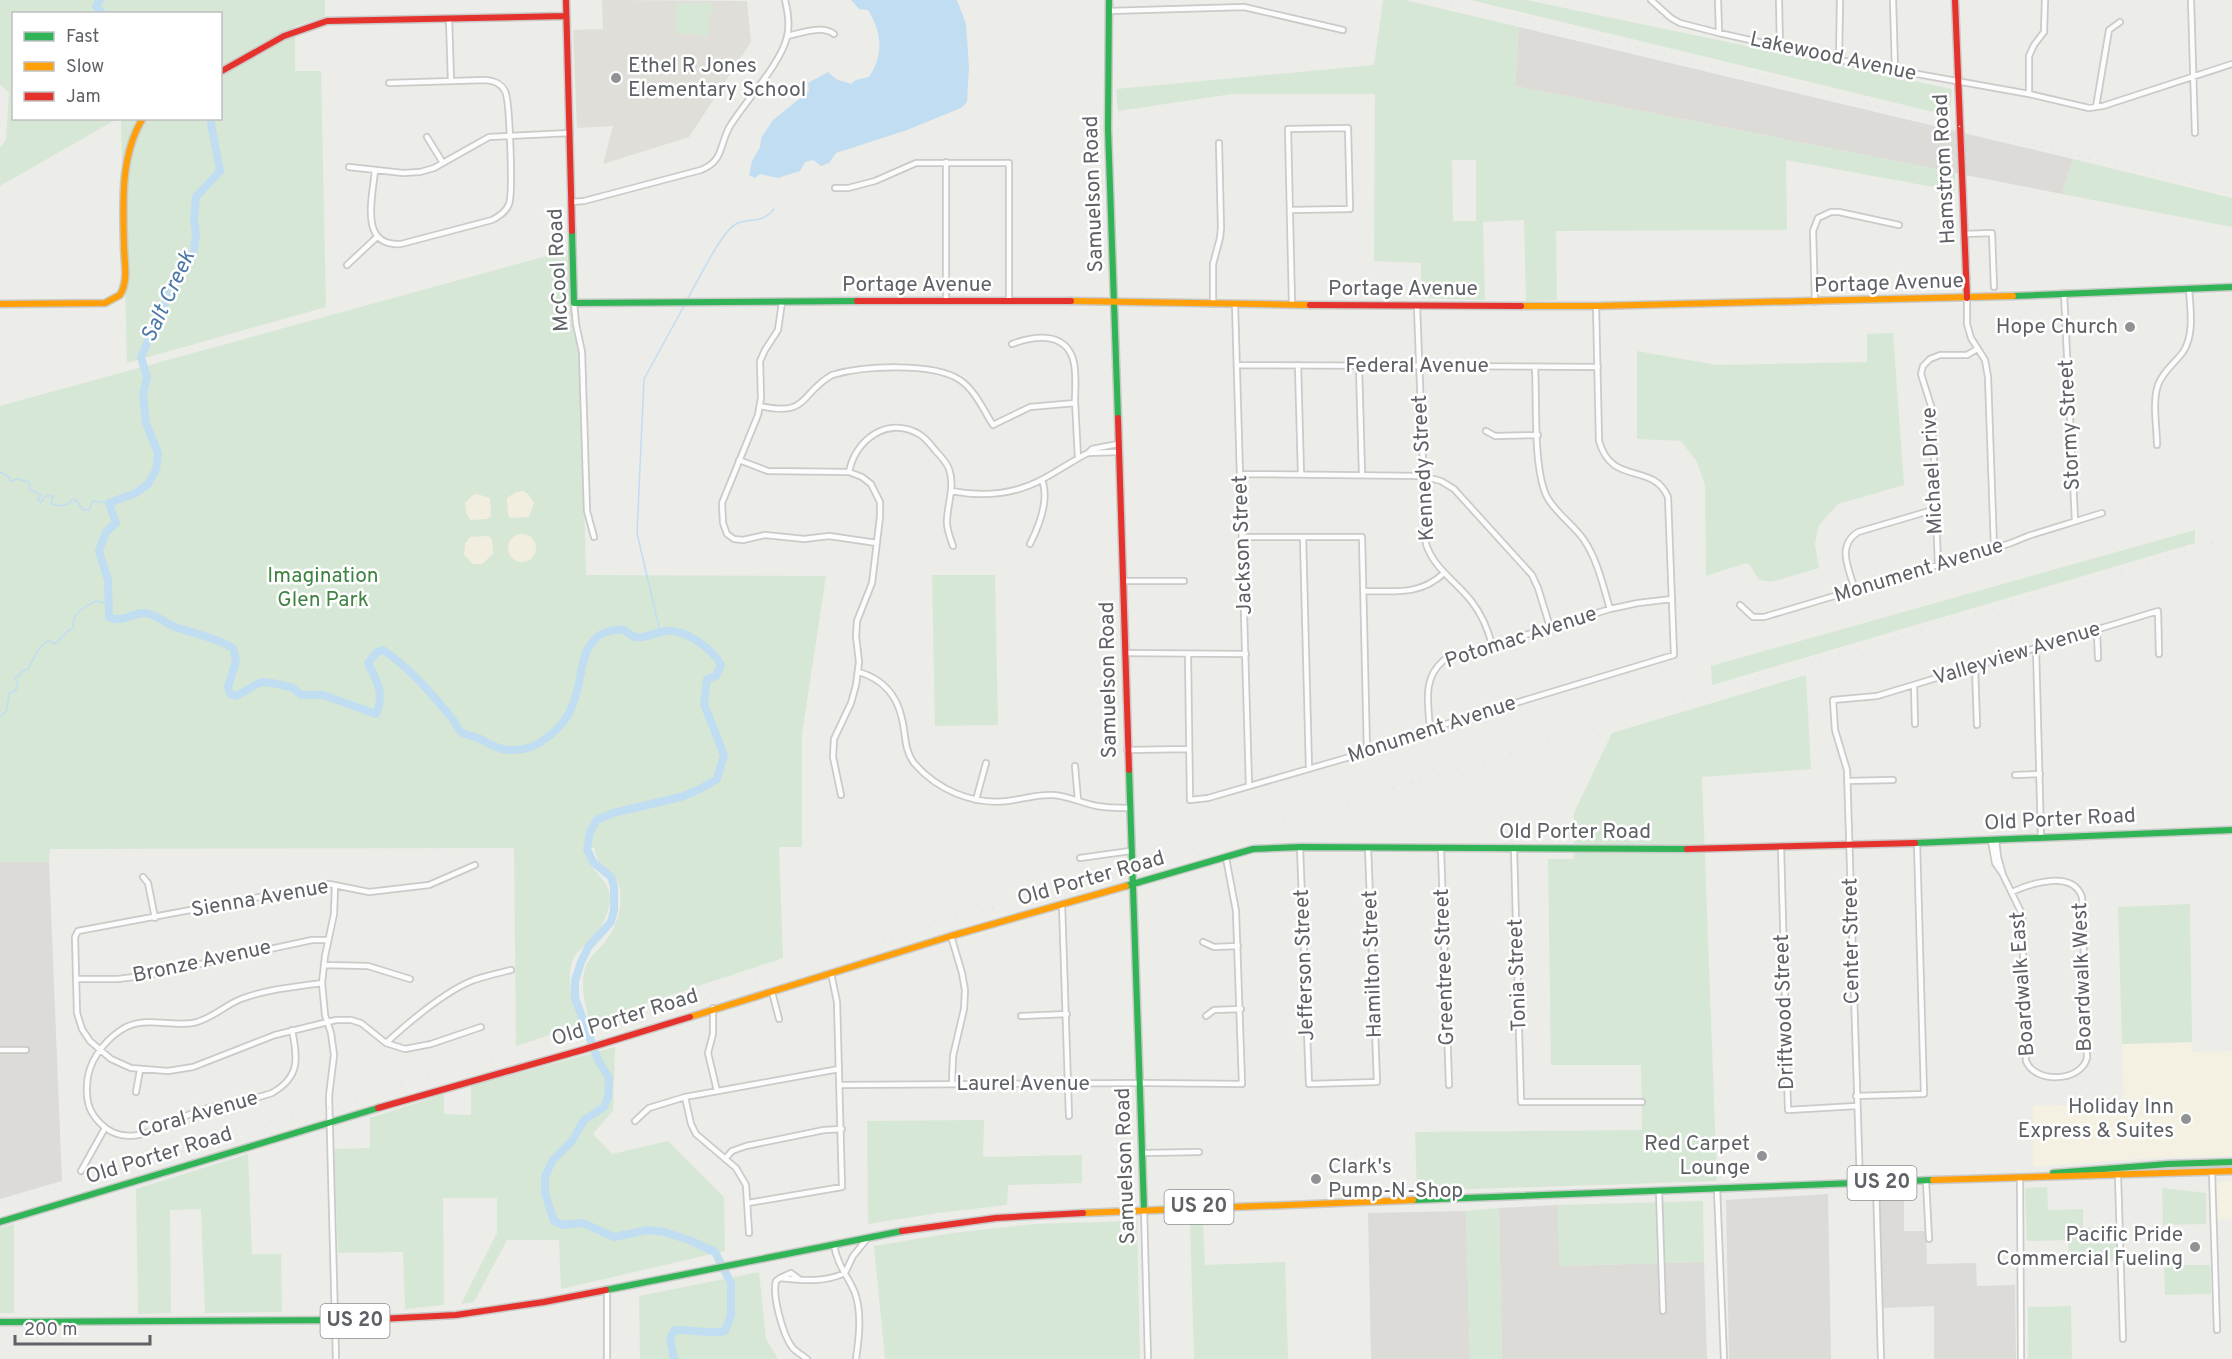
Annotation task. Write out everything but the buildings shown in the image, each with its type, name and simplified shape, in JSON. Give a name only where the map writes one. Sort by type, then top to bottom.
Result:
[{"type":"street","name":"McCool Road","points":[[566,0],[574,303],[582,352],[587,511],[594,537]]},
{"type":"street","points":[[572,202],[584,201],[701,170],[714,164],[728,130],[780,54],[787,36],[788,17],[785,0]]},
{"type":"street","name":"Samuelson Road","points":[[1109,0],[1108,120],[1113,301],[1126,653],[1131,884],[1143,1153],[1148,1359]]},
{"type":"street","name":"Lakewood Avenue","points":[[1652,0],[1671,18],[1680,23],[1719,33],[1839,60],[2096,107],[2232,64]]},
{"type":"street","points":[[1718,0],[1719,33]]},
{"type":"street","points":[[1779,0],[1780,46]]},
{"type":"street","points":[[1839,60],[1840,0]]},
{"type":"street","points":[[1893,0],[1895,70]]},
{"type":"street","name":"Hamstrom Road","points":[[1955,0],[1967,324],[1971,338],[1984,360],[1988,377],[1994,548]]},
{"type":"street","points":[[2029,94],[2030,56],[2034,45],[2044,32],[2045,0]]},
{"type":"street","points":[[2191,0],[2195,133]]},
{"type":"street","points":[[1109,11],[1244,7],[1344,30]]},
{"type":"street","points":[[222,71],[284,36],[316,24],[362,19],[566,16]]},
{"type":"street","points":[[449,18],[452,81]]},
{"type":"street","points":[[2096,107],[2109,30],[2120,22]]},
{"type":"street","points":[[787,36],[822,30],[834,34]]},
{"type":"street","points":[[375,170],[371,222],[377,237],[386,243],[401,244],[492,220],[503,214],[510,200],[507,97],[503,87],[490,80],[389,83]]},
{"type":"street","points":[[0,304],[105,303],[121,294],[125,281],[124,184],[131,145],[137,126],[142,120]]},
{"type":"street","points":[[1290,210],[1350,209],[1348,128],[1288,129],[1292,304]]},
{"type":"street","points":[[349,167],[413,173],[443,163],[483,140],[509,135],[570,133]]},
{"type":"street","points":[[427,137],[443,163]]},
{"type":"street","points":[[1213,304],[1213,264],[1221,228],[1219,143]]},
{"type":"street","points":[[946,162],[946,300]]},
{"type":"street","points":[[835,188],[848,188],[875,181],[916,163],[1009,163],[1009,300]]},
{"type":"street","points":[[1815,302],[1813,231],[1818,218],[1830,212],[1839,212],[1899,225]]},
{"type":"street","points":[[1964,234],[1992,233],[1994,286]]},
{"type":"street","points":[[348,265],[377,237]]},
{"type":"street","name":"Portage Avenue","points":[[574,303],[1009,300],[1213,304],[1596,306],[1967,298],[2232,287]]},
{"type":"street","points":[[2157,445],[2157,390],[2162,376],[2182,353],[2188,342],[2189,288]]},
{"type":"street","name":"Stormy Street","points":[[2064,293],[2075,521]]},
{"type":"street","points":[[782,302],[778,330],[760,361],[760,406],[755,423],[723,497],[721,508],[725,528],[730,537],[743,540],[765,536],[804,539],[829,536],[877,543]]},
{"type":"street","name":"Jackson Street","points":[[1236,304],[1249,786]]},
{"type":"street","name":"Kennedy Street","points":[[1417,306],[1426,544],[1435,563],[1471,601],[1481,616],[1492,645]]},
{"type":"street","points":[[1596,306],[1599,441],[1603,453],[1611,464],[1621,470],[1648,477],[1659,483],[1668,497],[1672,599]]},
{"type":"street","points":[[1012,344],[1026,339],[1045,337],[1060,341],[1070,352],[1074,368],[1078,458]]},
{"type":"street","name":"Michael Drive","points":[[1938,565],[1932,409],[1921,374],[1923,366],[1930,359],[1940,356],[1967,355],[1977,349]]},
{"type":"street","name":"Federal Avenue","points":[[1237,365],[1598,367]]},
{"type":"street","points":[[1298,365],[1301,474]]},
{"type":"street","points":[[1359,366],[1362,474]]},
{"type":"street","points":[[760,406],[786,409],[800,404],[832,375],[896,367],[944,374],[960,380],[971,391],[993,425],[1030,406],[1075,403]]},
{"type":"street","points":[[1535,367],[1539,469],[1546,496],[1574,527],[1591,551],[1610,609]]},
{"type":"street","points":[[849,472],[854,454],[866,439],[890,429],[909,430],[922,435],[942,458],[950,474],[951,492],[946,520],[953,546]]},
{"type":"street","points":[[1486,431],[1495,436],[1538,435]]},
{"type":"street","points":[[951,492],[974,495],[1016,490],[1042,480],[1092,449],[1118,444]]},
{"type":"street","points":[[1088,453],[1118,452]]},
{"type":"street","points":[[740,460],[768,471],[849,472],[867,481],[878,496],[880,517],[870,590],[857,621],[858,672],[851,703],[834,739],[833,757],[841,795]]},
{"type":"street","points":[[1240,474],[1422,476],[1441,481],[1454,489],[1532,575],[1550,627]]},
{"type":"street","points":[[1030,544],[1038,527],[1044,503],[1045,489],[1042,480]]},
{"type":"street","points":[[1855,590],[1844,553],[1845,544],[1850,537],[1858,532],[1936,509]]},
{"type":"street","name":"Monument Avenue","points":[[1740,605],[1749,614],[1759,618],[1994,548],[2102,513]]},
{"type":"street","points":[[1243,537],[1362,537],[1367,752]]},
{"type":"street","points":[[1303,537],[1309,769]]},
{"type":"street","points":[[1363,591],[1425,588],[1444,573]]},
{"type":"street","points":[[1123,581],[1184,581]]},
{"type":"street","name":"Monument Avenue","points":[[1189,749],[1190,800],[1208,798],[1398,745],[1446,724],[1674,655],[1672,599]]},
{"type":"street","name":"Potomac Avenue","points":[[1430,732],[1429,678],[1435,667],[1444,660],[1610,609],[1672,599]]},
{"type":"street","name":"Valleyview Avenue","points":[[1833,700],[1864,698],[1914,685],[2158,611],[2159,654]]},
{"type":"street","points":[[2097,630],[2098,658]]},
{"type":"street","points":[[2036,648],[2042,838]]},
{"type":"street","points":[[1126,653],[1246,654]]},
{"type":"street","points":[[1127,750],[1189,749],[1188,654]]},
{"type":"street","points":[[1975,666],[1977,725]]},
{"type":"street","points":[[858,672],[879,681],[893,694],[902,719],[907,750],[919,768],[949,790],[976,800],[1009,801],[1032,796],[1054,795],[1107,808],[1129,808]]},
{"type":"street","points":[[1914,685],[1915,724]]},
{"type":"street","name":"Center Street","points":[[1833,700],[1833,721],[1845,758],[1847,781],[1860,1184]]},
{"type":"street","points":[[976,800],[986,763]]},
{"type":"street","points":[[1076,766],[1078,800]]},
{"type":"street","points":[[2015,775],[2040,774]]},
{"type":"street","points":[[1847,781],[1893,780]]},
{"type":"street","name":"Old Porter Road","points":[[0,1222],[331,1122],[582,1050],[951,936],[1253,849],[1300,847],[1514,849],[1781,847],[2232,830]]},
{"type":"street","name":"Boardwalk East","points":[[1994,840],[2003,875],[2022,914],[2026,1061],[2028,1066],[2036,1074],[2044,1076],[2071,1075],[2080,1072],[2086,1063]]},
{"type":"street","points":[[1856,1096],[1924,1094],[1917,843]]},
{"type":"street","name":"Jefferson Street","points":[[1300,847],[1309,1084],[1377,1082]]},
{"type":"street","name":"Hamilton Street","points":[[1368,847],[1377,1082]]},
{"type":"street","name":"Driftwood Street","points":[[1781,847],[1788,1110],[1856,1106]]},
{"type":"street","name":"Greentree Street","points":[[1441,849],[1449,1085]]},
{"type":"street","name":"Tonia Street","points":[[1514,849],[1521,1102],[1642,1102]]},
{"type":"street","points":[[1080,858],[1130,851]]},
{"type":"street","points":[[1206,1016],[1214,1010],[1241,1010],[1235,897],[1226,858]]},
{"type":"street","name":"Sienna Avenue","points":[[76,979],[75,937],[78,931],[329,884],[369,892],[398,891],[429,885],[475,865]]},
{"type":"street","points":[[143,877],[148,883],[155,918]]},
{"type":"street","name":"Boardwalk West","points":[[2012,892],[2036,882],[2066,882],[2077,887],[2081,893],[2088,1053],[2086,1063]]},
{"type":"street","points":[[335,885],[334,914],[322,983],[334,1055],[329,1096],[336,1359]]},
{"type":"street","points":[[1062,904],[1069,1116]]},
{"type":"street","points":[[951,936],[962,974],[965,1000],[953,1056],[952,1084]]},
{"type":"street","name":"Bronze Avenue","points":[[76,979],[118,979],[149,975],[312,939],[328,940]]},
{"type":"street","points":[[1203,942],[1214,946],[1238,946]]},
{"type":"street","points":[[324,965],[368,966],[410,979]]},
{"type":"street","points":[[386,1043],[410,1022],[454,990],[474,980],[511,970]]},
{"type":"street","points":[[748,1203],[842,1187],[842,1129],[836,996],[831,973]]},
{"type":"street","points":[[76,979],[79,1022],[86,1036],[115,1062],[140,1070],[168,1071],[194,1067],[265,1038],[327,1022],[356,1021],[366,1026],[386,1043],[399,1048],[416,1048],[481,1027]]},
{"type":"street","points":[[100,1050],[115,1035],[134,1023],[146,1021],[192,1023],[205,1019],[240,999],[258,993],[322,983]]},
{"type":"street","points":[[772,992],[778,1019]]},
{"type":"street","points":[[713,1008],[713,1034],[708,1053],[717,1091]]},
{"type":"street","name":"Laurel Avenue","points":[[840,1085],[1242,1084],[1241,1010]]},
{"type":"street","points":[[1021,1016],[1066,1014]]},
{"type":"street","name":"Coral Avenue","points":[[100,1050],[89,1070],[87,1096],[92,1114],[113,1133],[143,1134],[196,1111],[272,1093],[280,1088],[294,1071],[296,1056],[292,1030]]},
{"type":"street","points":[[0,1050],[26,1050]]},
{"type":"street","points":[[136,1092],[140,1070]]},
{"type":"street","points":[[635,1121],[649,1108],[685,1097],[839,1070]]},
{"type":"street","points":[[685,1097],[691,1124],[696,1134],[742,1176],[746,1185],[749,1233]]},
{"type":"street","points":[[81,1171],[105,1128]]},
{"type":"street","points":[[725,1159],[732,1151],[746,1146],[824,1130],[842,1129]]},
{"type":"street","points":[[1143,1153],[1199,1152]]},
{"type":"street","name":"US 20","points":[[2024,1176],[2116,1167],[2232,1162]]},
{"type":"street","points":[[2116,1167],[2123,1339]]},
{"type":"street","name":"US 20","points":[[0,1322],[335,1321],[397,1320],[456,1315],[513,1308],[922,1228],[996,1218],[1144,1209],[1860,1184],[2024,1176],[2118,1176],[2232,1171]]},
{"type":"street","points":[[2212,1172],[2217,1330]]},
{"type":"street","points":[[2021,1359],[2024,1176]]},
{"type":"street","points":[[1926,1181],[1929,1239]]},
{"type":"street","points":[[1876,1183],[1881,1359]]},
{"type":"street","points":[[1717,1189],[1724,1359]]},
{"type":"street","points":[[1659,1191],[1663,1311]]},
{"type":"street","points":[[807,1359],[788,1339],[774,1285],[780,1278],[791,1273],[799,1279],[834,1278],[844,1273],[853,1256],[867,1239]]},
{"type":"street","points":[[834,1245],[837,1260],[855,1294],[859,1315],[856,1359]]},
{"type":"street","points":[[607,1290],[607,1359]]},
{"type":"shaded area","points":[[602,0],[747,1],[751,42],[689,137],[603,164],[613,126],[577,128],[573,30],[603,29]]},
{"type":"shaded area","points":[[1519,27],[2073,159],[2062,194],[1515,86]]},
{"type":"shaded area","points":[[0,862],[49,862],[62,1181],[0,1199]]},
{"type":"shaded area","points":[[2192,1042],[2193,1052],[2232,1051],[2232,1156],[2152,1158],[2033,1167],[2033,1106],[2124,1103],[2122,1044]]},
{"type":"shaded area","points":[[2232,1181],[2232,1219],[2218,1220],[2216,1182]]},
{"type":"shaded area","points":[[1904,1191],[1904,1231],[1926,1231],[1927,1264],[1976,1263],[1977,1286],[2015,1285],[2016,1359],[1934,1359],[1934,1306],[1883,1308],[1879,1192]]},
{"type":"shaded area","points":[[1828,1194],[1831,1359],[1729,1359],[1726,1200]]},
{"type":"shaded area","points":[[1558,1205],[1560,1266],[1704,1262],[1707,1359],[1502,1359],[1499,1208]]},
{"type":"shaded area","points":[[1466,1211],[1470,1359],[1371,1359],[1368,1213]]},
{"type":"green space","points":[[0,0],[325,0],[325,17],[295,26],[295,71],[321,71],[326,307],[127,363],[121,120],[222,120],[222,12],[12,12],[12,120],[115,120],[0,186],[0,148],[6,139],[9,92],[0,85]]},
{"type":"green space","points":[[1383,0],[1405,0],[1519,27],[1515,86],[1955,173],[1955,191],[1786,160],[1787,230],[1556,231],[1557,300],[1526,301],[1524,220],[1483,222],[1485,300],[1421,298],[1421,263],[1374,261],[1375,94],[1232,94],[1118,111],[1116,89],[1374,65]],"holes":[[[1452,160],[1476,160],[1476,221],[1453,221]]]},
{"type":"green space","points":[[1471,0],[1526,0],[1952,89],[1950,116]]},
{"type":"green space","points":[[713,3],[713,12],[709,13],[707,37],[676,34],[676,4]]},
{"type":"green space","points":[[2073,159],[2232,198],[2232,227],[2062,194]]},
{"type":"green space","name":"Imagination Glen Park","points":[[572,249],[574,326],[580,351],[586,575],[826,576],[802,734],[802,847],[779,847],[783,958],[590,1022],[584,998],[585,967],[613,930],[621,900],[617,879],[600,864],[594,848],[583,847],[589,862],[607,886],[610,899],[603,923],[575,955],[571,965],[571,992],[581,1025],[516,1046],[514,848],[50,849],[49,862],[0,862],[0,406]]},
{"type":"green space","points":[[1893,333],[1904,485],[1838,504],[1819,525],[1815,544],[1819,568],[1771,582],[1759,580],[1749,564],[1706,576],[1705,485],[1697,462],[1681,441],[1637,439],[1637,351],[1717,365],[1867,362],[1867,334]]},
{"type":"green space","points":[[2195,530],[2195,543],[1712,685],[1711,666]]},
{"type":"green space","points":[[932,575],[995,575],[998,725],[935,726]]},
{"type":"green space","points":[[1806,675],[1811,769],[1702,777],[1717,1181],[1417,1191],[1415,1132],[1642,1130],[1641,1065],[1551,1065],[1548,859],[1574,859],[1574,813],[1612,733]]},
{"type":"green space","points":[[2190,904],[2192,1042],[2122,1044],[2118,907]]},
{"type":"green space","points":[[615,1047],[613,1111],[593,1134],[612,1154],[668,1141],[724,1197],[725,1251],[561,1289],[559,1240],[507,1240],[474,1302],[461,1304],[497,1233],[497,1198],[443,1198],[444,1305],[405,1309],[403,1252],[338,1253],[334,1149],[370,1148],[370,1118],[444,1094],[444,1114],[471,1115],[471,1086]]},
{"type":"green space","points":[[984,1120],[983,1157],[1082,1155],[1082,1183],[1008,1185],[1007,1205],[868,1224],[867,1121]]},
{"type":"green space","points":[[248,1154],[252,1254],[281,1254],[282,1312],[205,1313],[201,1209],[170,1210],[171,1313],[138,1314],[136,1189]]},
{"type":"green space","points":[[2047,1187],[2048,1210],[2083,1209],[2083,1228],[2116,1226],[2117,1261],[2069,1262],[2068,1240],[2027,1241],[2025,1188]]},
{"type":"green space","points":[[2162,1188],[2206,1193],[2206,1224],[2163,1225]]},
{"type":"green space","points":[[1703,1201],[1704,1262],[1559,1266],[1558,1205]]},
{"type":"green space","points":[[1499,1208],[1502,1359],[1470,1359],[1466,1211]]},
{"type":"green space","points":[[1137,1221],[1140,1359],[885,1359],[874,1246],[952,1233],[1034,1224]]},
{"type":"green space","points":[[1190,1221],[1203,1221],[1205,1265],[1285,1262],[1288,1359],[1194,1359]]},
{"type":"green space","points":[[14,1224],[14,1313],[0,1313],[0,1228]]},
{"type":"green space","points":[[2164,1265],[2210,1265],[2211,1294],[2165,1295]]},
{"type":"green space","points":[[759,1272],[766,1339],[778,1359],[640,1359],[639,1296]]},
{"type":"green space","points":[[2071,1306],[2072,1359],[2028,1359],[2028,1307]]},
{"type":"sand","points":[[523,491],[534,503],[529,517],[511,518],[508,515],[507,498],[516,492]]},
{"type":"sand","points":[[477,494],[490,498],[491,516],[487,519],[470,520],[465,503]]},
{"type":"sand","points":[[522,534],[532,538],[536,548],[532,558],[522,562],[512,558],[508,548],[512,538]]},
{"type":"sand","points":[[488,536],[492,539],[493,554],[482,564],[473,564],[464,555],[465,544],[470,537]]},
{"type":"water","points":[[851,0],[957,0],[966,24],[969,67],[967,102],[961,108],[907,130],[836,153],[829,163],[821,166],[813,160],[805,162],[800,171],[778,178],[760,174],[755,178],[749,175],[752,161],[760,147],[761,138],[773,120],[809,91],[808,83],[828,72],[836,79],[851,84],[856,80],[869,77],[879,52],[878,35],[868,10],[859,9]]},
{"type":"waterway","name":"Salt Creek","points":[[100,0],[96,6],[101,12]]},
{"type":"waterway","name":"Salt Creek","points":[[210,120],[220,171],[196,197],[194,251],[169,294],[141,357],[147,377],[143,395],[146,423],[158,453],[156,470],[148,484],[136,493],[109,503],[116,523],[106,532],[99,551],[108,580],[109,617],[123,619],[145,613],[175,627],[212,638],[233,648],[236,661],[228,687],[230,694],[236,696],[261,682],[272,683],[291,687],[302,695],[323,695],[376,714],[380,693],[368,663],[377,652],[383,650],[419,681],[461,732],[507,750],[522,750],[536,745],[562,724],[573,703],[587,651],[597,637],[606,632],[623,630],[639,637],[666,631],[681,633],[698,641],[712,653],[721,665],[716,676],[707,679],[704,704],[724,755],[717,779],[681,797],[613,813],[597,820],[590,832],[587,849],[593,862],[611,877],[614,886],[614,910],[611,922],[589,946],[581,962],[575,981],[575,998],[598,1060],[609,1078],[608,1097],[604,1107],[584,1120],[572,1141],[553,1160],[545,1176],[545,1193],[554,1221],[563,1225],[583,1223],[614,1237],[648,1230],[664,1232],[715,1252],[731,1283],[731,1315],[725,1331],[675,1330],[670,1338],[674,1359]]},
{"type":"waterway","points":[[688,298],[717,246],[730,229],[736,224],[760,219],[774,209]]},
{"type":"waterway","points":[[660,632],[637,533],[644,379],[684,306]]},
{"type":"waterway","points":[[0,472],[9,477],[10,481],[18,479],[29,482],[30,490],[40,494],[37,499],[41,503],[45,496],[53,496],[51,504],[61,506],[70,503],[72,499],[76,500],[83,510],[89,510],[93,501],[109,503]]},
{"type":"waterway","points":[[0,717],[7,710],[9,693],[16,690],[18,684],[15,677],[28,669],[38,650],[46,642],[50,641],[54,644],[73,628],[74,618],[86,606],[96,601],[110,604]]},
{"type":"railway","points":[[1442,0],[2232,193]]},
{"type":"railway","points":[[0,1206],[2232,537]]},
{"type":"traffic: fast","points":[[1109,0],[1108,129],[1118,418]]},
{"type":"traffic: fast","points":[[572,231],[574,303],[857,301]]},
{"type":"traffic: fast","points":[[2013,296],[2232,287]]},
{"type":"traffic: fast","points":[[1129,770],[1144,1209]]},
{"type":"traffic: fast","points":[[1915,843],[2232,830]]},
{"type":"traffic: fast","points":[[1126,886],[1253,849],[1300,847],[1687,849]]},
{"type":"traffic: fast","points":[[0,1222],[378,1108]]},
{"type":"traffic: fast","points":[[2053,1173],[2168,1164],[2232,1162]]},
{"type":"traffic: fast","points":[[1413,1200],[1933,1180]]},
{"type":"traffic: fast","points":[[606,1290],[902,1231]]},
{"type":"traffic: fast","points":[[0,1322],[360,1320]]},
{"type":"traffic: slow","points":[[0,304],[105,303],[120,295],[125,277],[123,213],[127,163],[130,148],[142,120]]},
{"type":"traffic: slow","points":[[1521,306],[2013,296]]},
{"type":"traffic: slow","points":[[1071,301],[1310,305]]},
{"type":"traffic: slow","points":[[690,1017],[951,936],[1126,886]]},
{"type":"traffic: slow","points":[[1933,1180],[2232,1171]]},
{"type":"traffic: slow","points":[[1083,1213],[1413,1200]]},
{"type":"traffic: jam","points":[[566,0],[572,231]]},
{"type":"traffic: jam","points":[[1955,0],[1967,298]]},
{"type":"traffic: jam","points":[[222,71],[284,36],[327,21],[566,16]]},
{"type":"traffic: jam","points":[[857,301],[1071,301]]},
{"type":"traffic: jam","points":[[1310,305],[1521,306]]},
{"type":"traffic: jam","points":[[1118,418],[1129,770]]},
{"type":"traffic: jam","points":[[1687,849],[1915,843]]},
{"type":"traffic: jam","points":[[378,1108],[690,1017]]},
{"type":"traffic: jam","points":[[902,1231],[996,1218],[1083,1213]]},
{"type":"traffic: jam","points":[[360,1320],[456,1315],[606,1290]]},
{"type":"place","name":"Ethel R Jones Elementary School","points":[[616,78]]},
{"type":"place","name":"Hope Church","points":[[2130,327]]},
{"type":"place","name":"Holiday Inn Express & Suites","points":[[2186,1119]]},
{"type":"place","name":"Red Carpet Lounge","points":[[1762,1156]]},
{"type":"place","name":"Clark's Pump-N-Shop","points":[[1316,1179]]},
{"type":"place","name":"Pacific Pride Commercial Fueling","points":[[2195,1247]]}]
